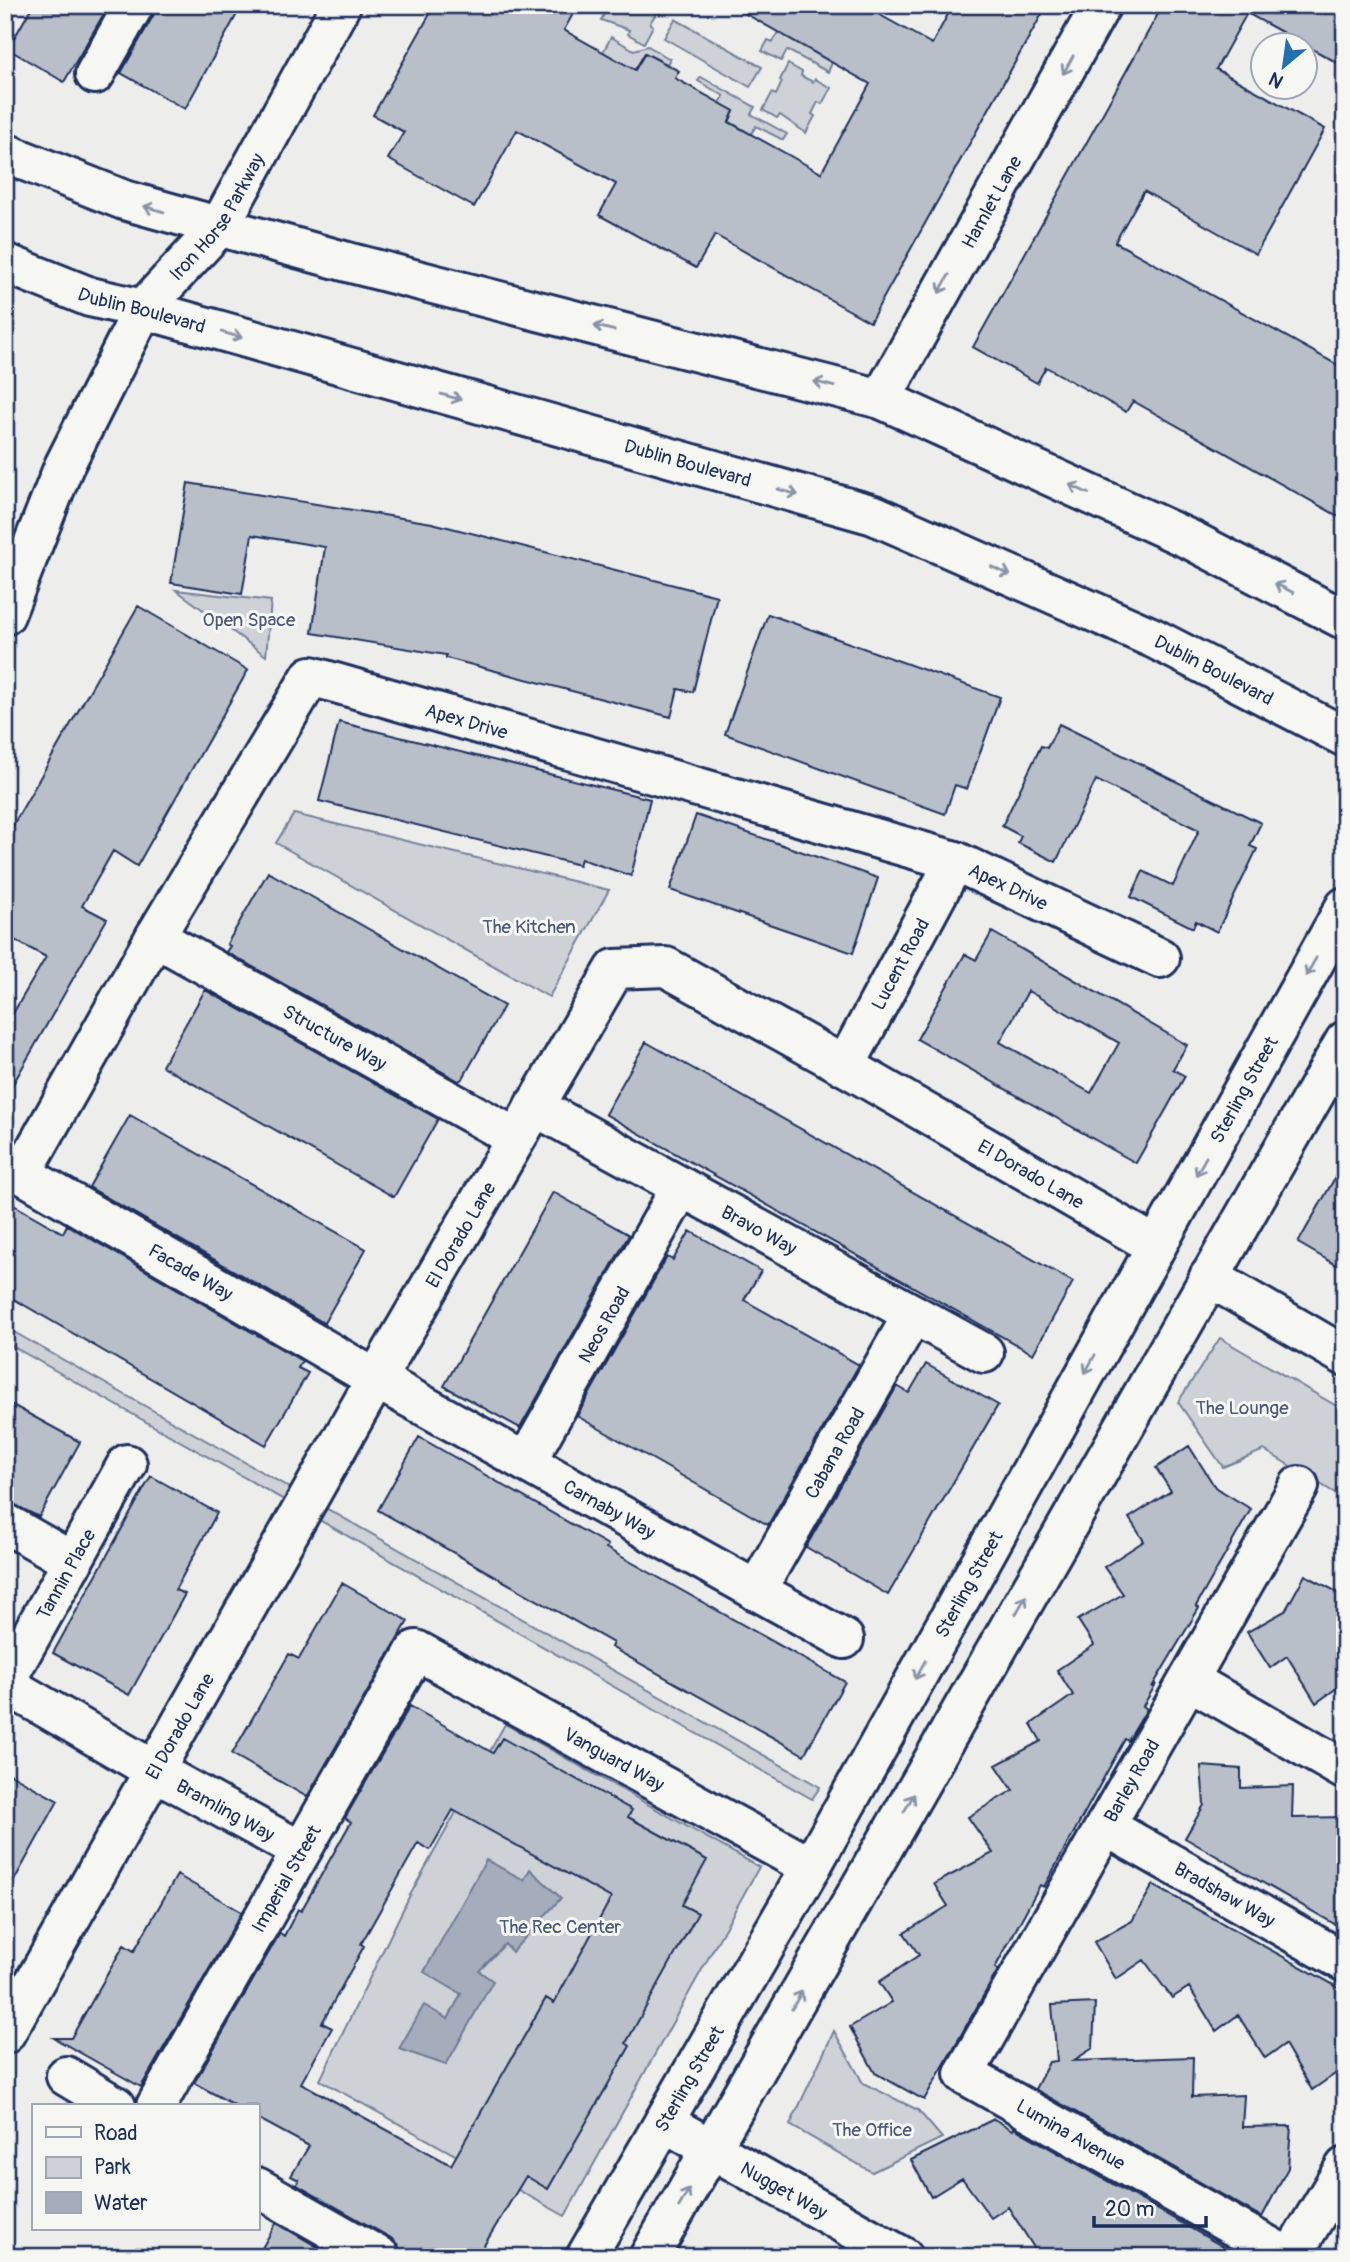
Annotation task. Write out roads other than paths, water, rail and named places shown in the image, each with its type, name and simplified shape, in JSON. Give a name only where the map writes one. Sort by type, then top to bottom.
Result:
[{"type":"street","points":[[95,74],[134,5]]},
{"type":"street","name":"Iron Horse Parkway","points":[[5,615],[64,466],[143,309],[219,227],[341,5]]},
{"type":"street","name":"Hamlet Lane","points":[[881,399],[1101,5]]},
{"type":"street","points":[[5,153],[118,199],[351,264],[881,399],[1193,541],[1345,620]]},
{"type":"street","name":"Dublin Boulevard","points":[[5,263],[90,297],[143,309],[873,516],[1153,638],[1345,737]]},
{"type":"street","name":"Apex Drive","points":[[14,1168],[311,676],[955,861],[1160,958]]},
{"type":"street","name":"Lucent Road","points":[[845,1066],[955,861]]},
{"type":"street","name":"Sterling Street","points":[[586,2257],[811,1867],[1345,907]]},
{"type":"street","name":"Structure Way","points":[[155,937],[525,1122]]},
{"type":"street","name":"El Dorado Lane","points":[[5,2034],[376,1380],[615,969],[666,967],[845,1066],[1156,1246]]},
{"type":"street","points":[[649,2257],[1345,1041]]},
{"type":"street","name":"Bravo Way","points":[[525,1122],[681,1187],[984,1353]]},
{"type":"street","name":"Facade Way","points":[[14,1168],[376,1380]]},
{"type":"street","name":"Neos Road","points":[[526,1462],[681,1187]]},
{"type":"street","points":[[1209,1277],[1345,1356]]},
{"type":"street","name":"Cabana Road","points":[[756,1591],[913,1314]]},
{"type":"street","name":"Carnaby Way","points":[[376,1380],[844,1639]]},
{"type":"street","name":"Tannin Place","points":[[5,1683],[128,1464]]},
{"type":"street","name":"Barley Road","points":[[964,2074],[1299,1486]]},
{"type":"street","points":[[5,1523],[73,1562]]},
{"type":"street","name":"Vanguard Way","points":[[416,1650],[811,1867]]},
{"type":"street","name":"Imperial Street","points":[[157,2104],[416,1650]]},
{"type":"street","points":[[1189,1680],[1345,1770]]},
{"type":"street","name":"Bramling Way","points":[[5,1683],[155,1771],[301,1851]]},
{"type":"street","name":"Bradshaw Way","points":[[1105,1826],[1345,1962]]},
{"type":"street","name":"Lumina Avenue","points":[[964,2074],[1289,2257]]},
{"type":"street","points":[[66,2076],[113,2104]]},
{"type":"street","name":"Nugget Way","points":[[664,2122],[903,2257]]},
{"type":"street","points":[[1289,2257],[1345,2167]]},
{"type":"street","points":[[259,2188],[380,2257]]},
{"type":"water","points":[[486,1860],[524,1880],[530,1869],[561,1898],[512,1952],[505,1944],[479,1971],[493,1981],[446,2065],[399,2049],[424,2005],[448,2019],[461,1994],[424,1972]]},
{"type":"park label","name":"Open Space","points":[[249,619]]},
{"type":"park label","name":"The Kitchen","points":[[529,926]]},
{"type":"park label","name":"The Lounge","points":[[1242,1407]]},
{"type":"park label","name":"The Rec Center","points":[[560,1926]]},
{"type":"park label","name":"The Office","points":[[872,2129]]}]
